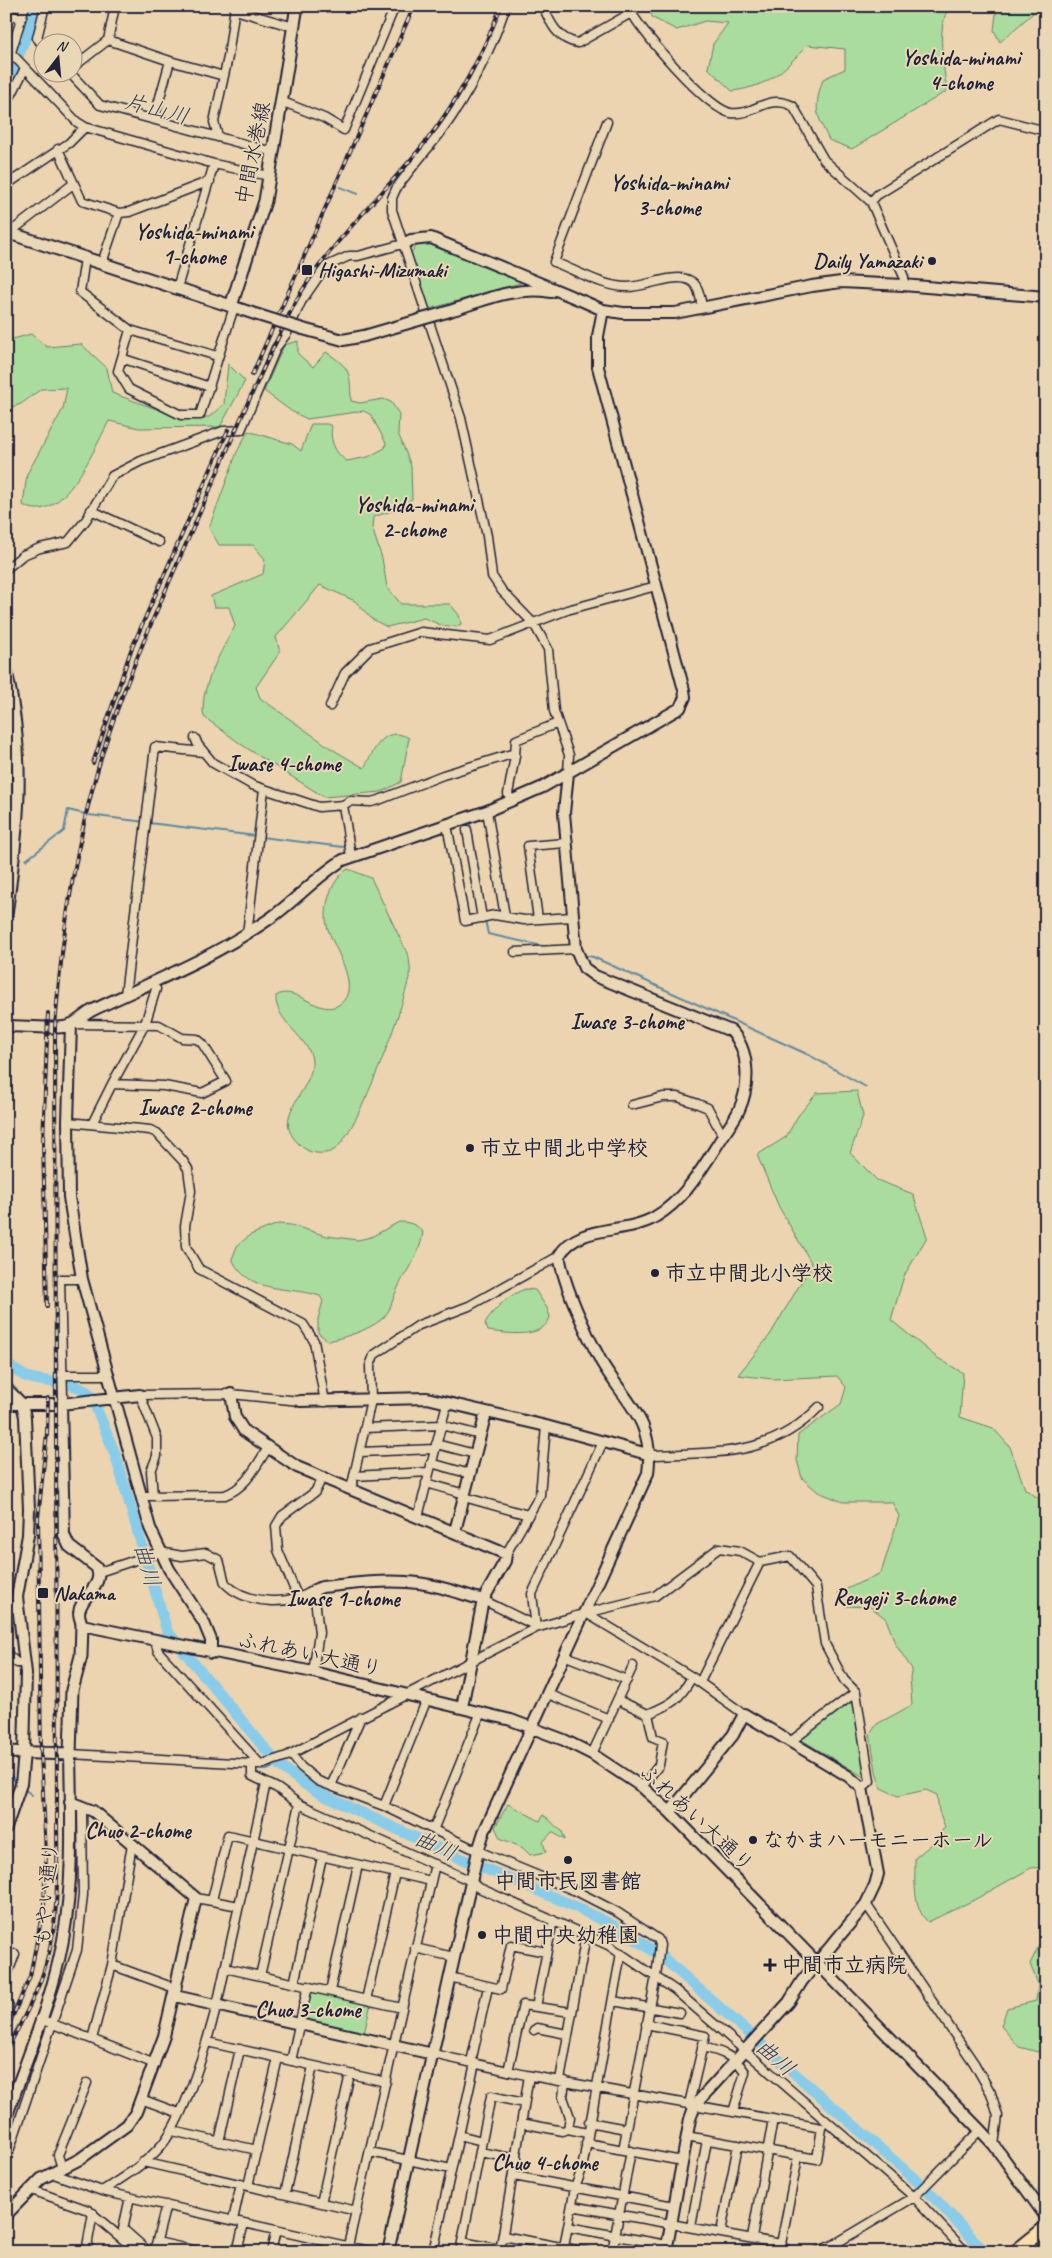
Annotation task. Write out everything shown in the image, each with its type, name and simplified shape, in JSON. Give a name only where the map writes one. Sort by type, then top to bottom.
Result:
[{"type":"main road","name":"中間水巻線","points":[[233,306],[265,200],[283,102],[297,6]]},
{"type":"main road","points":[[8,232],[233,306]]},
{"type":"main road","points":[[6,671],[18,737],[20,762],[11,840],[6,915]]},
{"type":"main road","points":[[6,1752],[70,1754],[72,1690],[81,1656],[82,1625]]},
{"type":"main road","points":[[1015,2252],[1046,2227]]},
{"type":"street","points":[[6,69],[25,6]]},
{"type":"street","points":[[38,32],[45,6]]},
{"type":"street","points":[[82,60],[108,40],[115,6]]},
{"type":"street","points":[[283,102],[324,118],[344,130],[395,6]]},
{"type":"street","points":[[351,1489],[371,1400],[370,1366],[374,1355],[419,1326],[470,1306],[559,1256],[565,1245],[576,1237],[639,1225],[656,1217],[693,1182],[739,1110],[747,1072],[738,1038],[726,1027],[595,976],[584,968],[576,949],[564,813],[569,755],[554,711],[548,649],[534,624],[502,591],[492,576],[484,517],[461,418],[392,210],[392,198],[396,189],[441,131],[462,99],[480,66],[506,6]]},
{"type":"street","points":[[542,6],[555,30],[565,39],[578,43],[585,42],[629,9],[645,34],[688,80],[723,110],[742,112],[770,102],[785,102],[793,106],[824,160],[871,202],[904,277],[903,285]]},
{"type":"street","points":[[218,136],[214,122],[224,76],[235,8],[294,27]]},
{"type":"street","points":[[6,12],[20,18]]},
{"type":"street","points":[[108,40],[170,62],[224,76]]},
{"type":"street","points":[[11,53],[85,127],[214,164],[269,176]]},
{"type":"street","points":[[154,119],[170,62]]},
{"type":"street","points":[[6,99],[12,94],[25,68]]},
{"type":"street","points":[[78,82],[100,105],[273,152]]},
{"type":"street","points":[[871,202],[877,195],[998,120],[1008,120],[1046,131]]},
{"type":"street","points":[[607,122],[554,262],[606,283],[627,287],[680,277],[696,285],[702,307]]},
{"type":"street","points":[[6,185],[69,142],[85,127]]},
{"type":"street","points":[[58,149],[82,201],[119,213],[129,212],[210,181]]},
{"type":"street","points":[[177,288],[214,164]]},
{"type":"street","points":[[8,232],[73,184]]},
{"type":"street","points":[[102,264],[119,213]]},
{"type":"street","points":[[6,569],[23,555],[40,548],[68,542],[112,476],[122,470],[223,431],[241,430],[276,348],[287,333],[301,302],[325,267],[349,256],[358,256],[403,244],[411,240],[432,238],[603,310],[640,315],[702,307],[841,282],[903,285],[1046,297]]},
{"type":"street","points":[[85,258],[80,292],[130,330],[217,356]]},
{"type":"street","points":[[130,330],[124,359],[118,371],[129,389],[181,415],[200,415],[233,306],[343,340],[364,336],[512,291],[537,290],[568,295]]},
{"type":"street","points":[[71,1024],[92,1010],[220,950],[248,934],[292,902],[326,871],[351,856],[446,825],[511,800],[568,773],[673,712],[684,703],[684,690],[598,367],[598,336],[603,310]]},
{"type":"street","points":[[124,359],[210,387]]},
{"type":"street","points":[[91,510],[159,542]]},
{"type":"street","points":[[330,706],[345,673],[370,648],[421,632],[490,640],[567,610],[656,586]]},
{"type":"street","points":[[511,800],[508,794],[516,740],[558,723]]},
{"type":"street","points":[[195,738],[203,752],[213,762],[252,785],[319,808],[343,805],[350,801],[371,802],[379,800],[443,775],[514,753]]},
{"type":"street","points":[[125,995],[155,747],[203,752]]},
{"type":"street","points":[[248,934],[264,789]]},
{"type":"street","points":[[343,805],[351,856]]},
{"type":"street","points":[[487,810],[505,916]]},
{"type":"street","points":[[446,825],[465,921],[505,916],[524,920],[574,917]]},
{"type":"street","points":[[467,830],[482,918]]},
{"type":"street","points":[[538,919],[528,846],[566,843]]},
{"type":"street","points":[[515,952],[576,949]]},
{"type":"street","points":[[92,1124],[144,1024],[156,989]]},
{"type":"street","points":[[71,1024],[68,1122],[69,1197],[82,1279],[108,1375],[109,1398],[156,1554],[204,1623],[211,1640],[211,1653]]},
{"type":"street","points":[[6,1026],[55,1027],[71,1024],[159,1025],[182,1038],[197,1040],[202,1043],[226,1081],[202,1093],[164,1086],[112,1084]]},
{"type":"street","points":[[632,1105],[663,1097],[678,1097],[708,1108],[722,1136]]},
{"type":"street","points":[[68,1122],[150,1130],[156,1133],[184,1161],[191,1180],[185,1226],[186,1247],[199,1269],[304,1324],[314,1341],[325,1402]]},
{"type":"street","points":[[388,2252],[471,1879],[484,1832],[641,1493],[648,1473],[650,1455],[646,1436],[636,1410],[603,1364],[587,1333],[559,1256]]},
{"type":"street","points":[[82,1279],[60,1279],[64,1402],[64,1535],[69,1546],[96,1567],[99,1572],[97,1582],[80,1609],[82,1625]]},
{"type":"street","points":[[62,1376],[108,1375]]},
{"type":"street","points":[[6,1388],[22,1404],[27,1429],[29,1509],[28,1535],[17,1607],[24,1663],[24,1753],[21,1784],[6,1828]]},
{"type":"street","points":[[6,1404],[64,1402],[140,1395],[231,1394],[300,1402],[427,1398],[546,1426],[650,1455],[735,1451],[762,1444],[790,1431],[819,1407]]},
{"type":"street","points":[[231,1394],[232,1410],[238,1424],[244,1431],[297,1467],[506,1554]]},
{"type":"street","points":[[140,1395],[157,1438],[157,1456],[151,1471],[153,1496]]},
{"type":"street","points":[[418,1516],[447,1403]]},
{"type":"street","points":[[455,1532],[486,1413]]},
{"type":"street","points":[[365,1428],[441,1426],[480,1435]]},
{"type":"street","points":[[462,1708],[483,1600],[505,1561],[506,1554],[540,1495],[546,1426]]},
{"type":"street","points":[[536,1628],[532,1594],[603,1442]]},
{"type":"street","points":[[360,1452],[436,1446],[475,1454]]},
{"type":"street","points":[[140,1496],[225,1495],[244,1485],[268,1448]]},
{"type":"street","points":[[432,1463],[470,1474]]},
{"type":"street","points":[[354,1476],[429,1472]]},
{"type":"street","points":[[298,1598],[278,1550],[276,1526],[282,1516],[315,1492],[322,1478]]},
{"type":"street","points":[[426,1484],[528,1515]]},
{"type":"street","points":[[70,1754],[258,1764],[289,1755],[536,1628],[586,1613],[655,1596],[719,1548],[740,1552],[760,1562],[790,1556],[816,1587],[825,1644],[844,1680],[856,1692],[870,1781],[862,1788]]},
{"type":"street","points":[[99,1572],[156,1554],[182,1556],[212,1554],[221,1564],[226,1583],[236,1591],[271,1600],[304,1597],[322,1587],[380,1581],[408,1582],[443,1588],[483,1600],[532,1624],[536,1628]]},
{"type":"street","points":[[700,1682],[760,1562]]},
{"type":"street","points":[[313,1672],[319,1633],[314,1590]]},
{"type":"street","points":[[6,1610],[17,1607]]},
{"type":"street","points":[[586,1613],[700,1682],[744,1714],[848,1776],[862,1788],[878,1874],[866,1904],[816,1964],[789,2002],[692,2104]]},
{"type":"street","name":"ふれあい大通り","points":[[82,1625],[211,1653],[313,1672],[482,1712],[564,1740],[592,1754],[642,1787],[670,1812],[994,2145],[1046,2216]]},
{"type":"street","points":[[155,1641],[158,1651],[258,1764]]},
{"type":"street","points":[[6,1653],[17,1663],[24,1663]]},
{"type":"street","points":[[566,1656],[627,1680]]},
{"type":"street","points":[[592,1754],[633,1666]]},
{"type":"street","points":[[618,1700],[648,1714],[672,1704],[681,1696],[692,1677]]},
{"type":"street","points":[[790,1742],[856,1692]]},
{"type":"street","points":[[548,1694],[609,1719]]},
{"type":"street","points":[[384,1806],[427,1699]]},
{"type":"street","points":[[434,1828],[482,1712]]},
{"type":"street","points":[[642,1787],[659,1764],[663,1741],[653,1737],[648,1714]]},
{"type":"street","points":[[670,1812],[733,1735],[744,1714]]},
{"type":"street","points":[[332,1786],[361,1717]]},
{"type":"street","name":"もやい通り","points":[[7,2115],[58,1962],[68,1912],[70,1879],[70,1754]]},
{"type":"street","points":[[289,1755],[308,1774],[332,1786],[434,1828],[477,1853],[578,1892],[617,1912],[658,1939],[660,1945],[626,2129],[627,2150],[622,2196],[612,2252]]},
{"type":"street","points":[[258,1764],[252,1776],[299,1804],[471,1879],[477,1887],[586,1935],[621,1953],[655,1974],[747,2047],[916,2195],[966,2252]]},
{"type":"street","points":[[102,2191],[143,2162],[160,2147],[172,2131],[207,2042],[217,2005],[266,1783]]},
{"type":"street","points":[[70,1802],[93,1811],[196,1898],[239,1906]]},
{"type":"street","points":[[260,1976],[299,1804]]},
{"type":"street","points":[[6,2160],[54,2023],[79,1940],[84,1895],[82,1806]]},
{"type":"street","points":[[212,1900],[228,1835],[431,1881]]},
{"type":"street","points":[[92,2039],[112,1964],[132,1844]]},
{"type":"street","points":[[294,1984],[322,1857]]},
{"type":"street","points":[[348,2246],[435,1864]]},
{"type":"street","points":[[330,1992],[358,1865]]},
{"type":"street","points":[[366,2000],[395,1873]]},
{"type":"street","points":[[6,2215],[29,2189],[51,2173],[80,2159],[127,2124],[136,2112],[155,2064],[176,1992],[196,1898]]},
{"type":"street","points":[[866,1904],[974,2063],[991,2093],[998,2116],[994,2145]]},
{"type":"street","points":[[536,2007],[553,1920]]},
{"type":"street","points":[[568,2129],[570,2117],[563,2097],[562,2081],[567,2034],[586,1935]]},
{"type":"street","points":[[449,1977],[501,1989],[511,1946],[546,1952]]},
{"type":"street","points":[[415,1948],[454,1957]]},
{"type":"street","points":[[564,2248],[575,2188],[582,2169],[621,1953]]},
{"type":"street","points":[[6,1978],[14,1954]]},
{"type":"street","points":[[112,1964],[176,1992],[217,2005],[299,2024],[529,2076],[596,2086],[822,2128],[817,2159],[686,2136]]},
{"type":"street","points":[[225,1968],[402,2008]]},
{"type":"street","points":[[291,2061],[308,1986]]},
{"type":"street","points":[[432,2252],[459,2135],[488,1987]]},
{"type":"street","points":[[613,2001],[680,2013]]},
{"type":"street","points":[[508,2071],[523,2005],[571,2012]]},
{"type":"street","points":[[6,2006],[9,2007],[6,2014]]},
{"type":"street","points":[[40,2019],[155,2064]]},
{"type":"street","points":[[568,2227],[666,2248],[705,2036],[646,2024]]},
{"type":"street","points":[[534,2030],[537,2028],[567,2034]]},
{"type":"street","points":[[207,2042],[386,2082]]},
{"type":"street","points":[[702,2047],[722,2051],[745,2072],[733,2112]]},
{"type":"street","points":[[219,2142],[240,2049]]},
{"type":"street","points":[[233,2220],[256,2150],[278,2058]]},
{"type":"street","points":[[284,2194],[313,2066]]},
{"type":"street","points":[[321,2203],[350,2074]]},
{"type":"street","points":[[462,2242],[500,2250],[517,2159],[529,2076]]},
{"type":"street","points":[[62,2168],[58,2155],[87,2082]]},
{"type":"street","points":[[460,2252],[491,2096],[524,2103]]},
{"type":"street","points":[[141,2099],[179,2113]]},
{"type":"street","points":[[7,2115],[20,2116]]},
{"type":"street","points":[[752,2238],[773,2119]]},
{"type":"street","points":[[590,2122],[626,2129]]},
{"type":"street","points":[[521,2123],[563,2131],[568,2129],[588,2133]]},
{"type":"street","points":[[816,2252],[835,2244],[916,2195],[980,2130]]},
{"type":"street","points":[[172,2131],[256,2150]]},
{"type":"street","points":[[459,2135],[482,2141]]},
{"type":"street","points":[[691,2227],[707,2140]]},
{"type":"street","points":[[586,2143],[682,2160]]},
{"type":"street","points":[[721,2232],[738,2145]]},
{"type":"street","points":[[370,2152],[451,2170]]},
{"type":"street","points":[[480,2152],[517,2159]]},
{"type":"street","points":[[781,2244],[798,2157]]},
{"type":"street","points":[[143,2162],[357,2211]]},
{"type":"street","points":[[51,2173],[102,2191],[130,2198],[373,2252]]},
{"type":"street","points":[[514,2176],[674,2206]]},
{"type":"street","points":[[29,2189],[92,2213],[138,2252]]},
{"type":"street","points":[[130,2198],[123,2229],[149,2252]]},
{"type":"street","points":[[154,2252],[166,2205]]},
{"type":"street","points":[[572,2206],[781,2244],[788,2252]]},
{"type":"street","points":[[86,2252],[92,2213]]},
{"type":"street","points":[[237,2252],[244,2223]]},
{"type":"street","points":[[271,2252],[276,2230]]},
{"type":"street","points":[[503,2236],[587,2252]]},
{"type":"street","points":[[157,2242],[202,2252]]},
{"type":"street","points":[[835,2244],[840,2252]]},
{"type":"green space","points":[[647,6],[950,6],[945,15],[942,36],[947,91],[852,149],[829,140],[817,110],[823,79],[845,69],[845,49],[808,45],[775,76],[757,85],[732,91],[708,68],[713,44],[728,23],[705,21],[677,30],[653,18]]},
{"type":"green space","points":[[997,6],[1041,6],[1000,42],[994,30]]},
{"type":"green space","points":[[432,244],[521,281],[520,283],[429,309],[411,253],[416,246]]},
{"type":"green space","points":[[31,334],[47,347],[81,344],[107,368],[112,393],[181,418],[209,417],[224,404],[228,364],[245,381],[220,427],[139,428],[109,421],[86,465],[64,495],[51,505],[37,509],[23,505],[27,474],[63,409],[67,388],[41,389],[21,404],[6,409],[6,341]]},
{"type":"green space","points":[[298,341],[298,354],[313,367],[326,352],[341,363],[350,378],[351,401],[360,403],[383,399],[391,402],[399,414],[398,433],[411,466],[412,499],[398,509],[373,517],[372,528],[382,558],[387,587],[401,604],[450,604],[459,615],[461,624],[457,627],[441,625],[424,618],[387,627],[372,619],[355,601],[320,585],[276,637],[280,652],[256,687],[260,698],[332,749],[364,768],[380,741],[386,737],[392,734],[409,738],[401,782],[381,792],[324,797],[245,747],[204,717],[204,695],[212,670],[235,626],[229,607],[214,607],[211,596],[263,574],[265,559],[253,545],[219,545],[209,528],[237,452],[248,431],[292,444],[301,451],[311,424],[327,424],[332,426],[331,436],[336,450],[347,461],[368,457],[385,448],[386,443],[371,415],[364,411],[307,419],[291,411],[264,391],[284,345]]},
{"type":"green space","points":[[348,869],[371,878],[409,957],[410,970],[407,988],[390,1038],[355,1120],[344,1139],[334,1150],[327,1153],[315,1153],[305,1149],[293,1138],[289,1127],[289,1116],[311,1073],[312,1061],[306,1045],[281,1014],[276,996],[284,993],[292,994],[324,1007],[340,1004],[346,997],[347,977],[327,926],[326,910],[333,887]]},
{"type":"green space","points":[[857,1091],[863,1116],[850,1153],[877,1180],[913,1194],[927,1237],[904,1276],[891,1320],[936,1357],[963,1373],[960,1417],[993,1428],[1010,1447],[1025,1489],[1041,1500],[1046,1499],[1046,1867],[1031,1868],[974,1900],[928,1922],[919,1909],[917,1901],[915,1858],[933,1843],[945,1827],[939,1811],[937,1795],[926,1790],[898,1796],[881,1788],[876,1771],[870,1734],[877,1724],[912,1705],[910,1677],[912,1669],[896,1645],[886,1619],[871,1607],[845,1606],[838,1593],[881,1573],[899,1516],[892,1502],[843,1502],[818,1492],[802,1478],[797,1460],[798,1435],[841,1404],[846,1387],[837,1376],[773,1379],[738,1375],[770,1335],[812,1264],[779,1207],[757,1155],[786,1137],[798,1116],[817,1093]]},
{"type":"green space","points":[[399,1222],[412,1224],[423,1232],[419,1249],[387,1313],[382,1319],[364,1330],[329,1341],[318,1333],[318,1319],[323,1301],[320,1296],[259,1284],[239,1271],[232,1259],[237,1246],[250,1235],[278,1224],[291,1225],[327,1236],[358,1240],[371,1237]]},
{"type":"green space","points":[[525,1289],[535,1290],[547,1308],[550,1317],[546,1324],[532,1332],[514,1334],[488,1331],[485,1323],[493,1312],[508,1298]]},
{"type":"green space","points":[[853,1698],[866,1775],[864,1777],[800,1739]]},
{"type":"green space","points":[[508,1804],[540,1821],[543,1815],[562,1831],[565,1840],[552,1832],[543,1842],[546,1852],[530,1855],[523,1848],[500,1838],[495,1827]]},
{"type":"green space","points":[[1046,1931],[1046,2054],[1019,2047],[1001,2026],[1007,2008],[1036,2001],[1038,1984],[1030,1964]]},
{"type":"green space","points":[[311,1990],[371,2003],[364,2034],[304,2021],[309,1992]]},
{"type":"waterway","points":[[6,86],[27,34],[34,6]]},
{"type":"waterway","name":"片山川","points":[[27,34],[32,40]]},
{"type":"waterway","name":"片山川","points":[[73,82],[87,97]]},
{"type":"waterway","name":"片山川","points":[[340,187],[358,194]]},
{"type":"waterway","points":[[26,860],[64,831],[68,810],[89,815],[145,822]]},
{"type":"waterway","points":[[149,823],[256,836]]},
{"type":"waterway","points":[[470,823],[473,841]]},
{"type":"waterway","points":[[261,837],[343,847]]},
{"type":"waterway","points":[[485,920],[488,934],[547,947]]},
{"type":"waterway","points":[[583,955],[593,957],[809,1055],[866,1087]]},
{"type":"waterway","name":"曲川","points":[[6,1364],[27,1377],[76,1386],[91,1395],[115,1454],[167,1631],[278,1764],[323,1795],[453,1855],[574,1906],[618,1928],[660,1955],[926,2189],[985,2252]]},
{"type":"waterway","points":[[259,1770],[267,1770],[278,1764]]},
{"type":"waterway","points":[[6,1768],[18,1786]]},
{"type":"waterway","points":[[24,1789],[32,1795]]},
{"type":"railway","points":[[252,375],[414,6]]},
{"type":"railway","points":[[6,2051],[38,1987],[46,1964],[56,1910],[55,1027],[66,919],[86,812],[117,709],[143,644],[245,409],[292,309],[300,294],[329,253],[438,125],[469,76],[501,6]]},
{"type":"railway","points":[[93,763],[131,650],[228,430]]},
{"type":"railway","points":[[47,1306],[43,1142],[48,1013]]},
{"type":"railway","points":[[6,2032],[30,1976],[44,1905],[46,1854],[41,1753],[38,1518],[47,1433],[48,1398]]},
{"type":"place","name":"Daily Yamazaki","points":[[932,261]]},
{"type":"place","name":"Higashi-Mizumaki","points":[[307,270]]},
{"type":"place","name":"市立中間北中学校","points":[[470,1148]]},
{"type":"place","name":"市立中間北小学校","points":[[655,1273]]},
{"type":"place","name":"Nakama","points":[[43,1593]]},
{"type":"place","name":"なかまハーモニーホール","points":[[753,1840]]},
{"type":"place","name":"中間市民図書館","points":[[568,1860]]},
{"type":"place","name":"中間中央幼稚園","points":[[482,1935]]},
{"type":"place","name":"中間市立病院","points":[[770,1965]]},
{"type":"district","name":"Yoshida-minami 4-chome","points":[[961,70]]},
{"type":"district","name":"Yoshida-minami 3-chome","points":[[669,194]]},
{"type":"district","name":"Yoshida-minami 1-chome","points":[[194,244]]},
{"type":"district","name":"Yoshida-minami 2-chome","points":[[414,516]]},
{"type":"district","name":"Iwase 4-chome","points":[[284,763]]},
{"type":"district","name":"Iwase 3-chome","points":[[627,1021]]},
{"type":"district","name":"Iwase 2-chome","points":[[195,1107]]},
{"type":"district","name":"Rengeji 3-chome","points":[[894,1597]]},
{"type":"district","name":"Iwase 1-chome","points":[[343,1598]]},
{"type":"district","name":"Chuo 2-chome","points":[[138,1830]]},
{"type":"district","name":"Chuo 3-chome","points":[[308,2009]]},
{"type":"district","name":"Chuo 4-chome","points":[[545,2162]]}]
